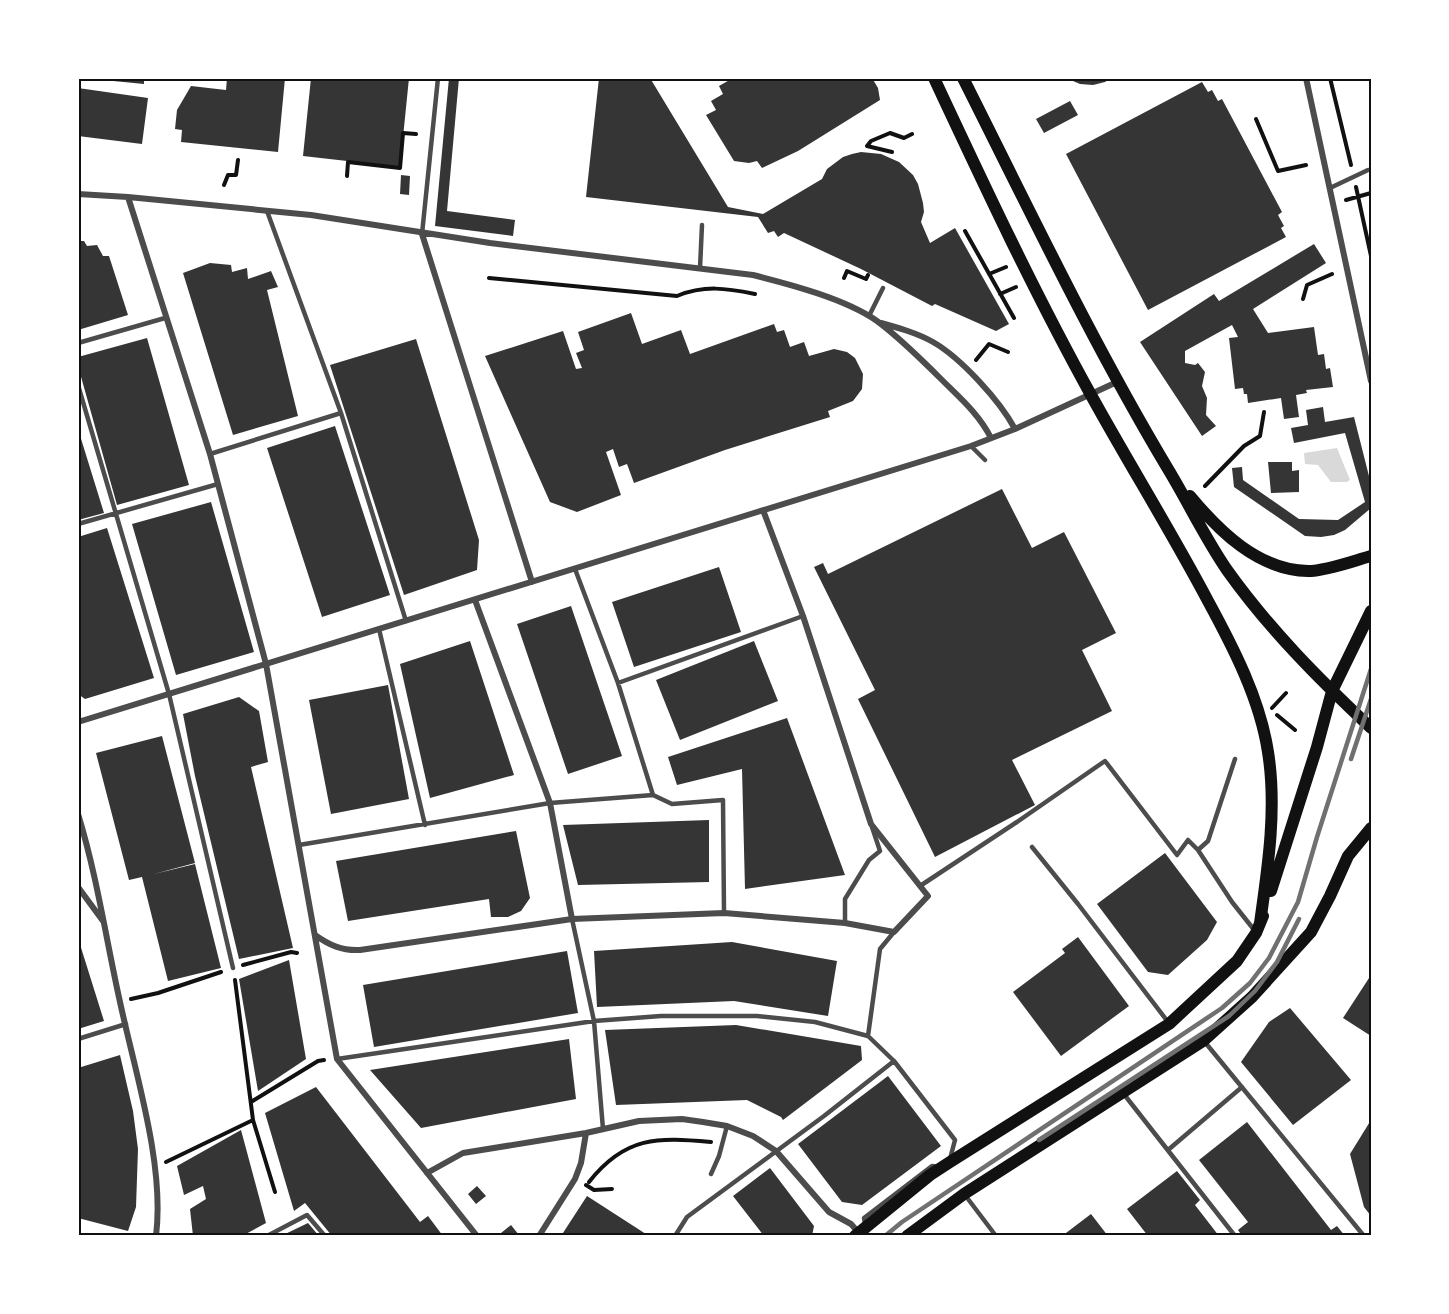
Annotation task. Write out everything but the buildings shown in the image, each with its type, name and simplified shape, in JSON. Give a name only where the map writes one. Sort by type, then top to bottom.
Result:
[{"type":"main road","points":[[934,78],[998,214],[1091,395],[1231,643],[1259,714],[1268,752],[1271,796],[1270,851],[1258,928]]},
{"type":"main road","points":[[963,78],[1117,382],[1227,569],[1270,625],[1332,691],[1371,728]]},
{"type":"main road","points":[[1167,467],[1196,503],[1232,540],[1251,554],[1273,564],[1308,571],[1371,556]]},
{"type":"main road","points":[[860,1232],[946,1164],[1169,1024],[1237,960],[1258,928],[1317,747],[1332,691],[1371,611]]},
{"type":"main road","points":[[907,1236],[964,1194],[1203,1041],[1252,997],[1311,932],[1348,856],[1371,828]]},
{"type":"street","points":[[1306,78],[1371,381]]},
{"type":"street","points":[[78,194],[311,215],[422,234],[753,275],[784,283],[816,293],[877,321],[964,402],[984,425],[991,438]]},
{"type":"street","points":[[128,197],[210,454],[266,664],[337,1059],[477,1236]]},
{"type":"street","points":[[422,234],[532,582]]},
{"type":"street","points":[[877,321],[933,342],[952,355],[1007,414],[1015,429]]},
{"type":"street","points":[[78,722],[971,446],[1015,429],[1117,382]]},
{"type":"street","points":[[315,935],[328,944],[346,951],[572,919],[724,913],[845,922],[894,932],[928,896],[871,824],[803,616],[763,510]]},
{"type":"street","points":[[475,600],[550,803],[572,919]]},
{"type":"street","points":[[78,814],[90,854],[143,1102],[154,1168],[158,1219],[156,1236]]},
{"type":"street","points":[[78,888],[105,924]]},
{"type":"street","points":[[427,1173],[463,1153],[586,1133],[639,1121],[682,1119],[727,1126],[753,1136],[776,1151],[829,1212],[860,1232]]},
{"type":"street","points":[[539,1236],[575,1179],[581,1163],[586,1133]]},
{"type":"lane","points":[[422,234],[438,78]]},
{"type":"lane","points":[[1330,188],[1368,170]]},
{"type":"lane","points":[[267,211],[341,413],[406,621]]},
{"type":"lane","points":[[700,268],[702,225]]},
{"type":"lane","points":[[869,316],[883,288]]},
{"type":"lane","points":[[78,343],[165,318]]},
{"type":"lane","points":[[78,385],[169,694],[233,968]]},
{"type":"lane","points":[[210,454],[341,413]]},
{"type":"lane","points":[[971,446],[985,460]]},
{"type":"lane","points":[[78,524],[218,484]]},
{"type":"lane","points":[[575,569],[618,682],[653,795]]},
{"type":"lane","points":[[618,682],[803,616]]},
{"type":"lane","points":[[379,629],[425,825]]},
{"type":"lane","points":[[1198,850],[1208,841],[1235,759]]},
{"type":"lane","points":[[920,886],[1104,761],[1177,855],[1188,840],[1198,850],[1232,902],[1258,928]]},
{"type":"lane","points":[[300,845],[550,803],[653,795],[672,804],[723,800],[724,913]]},
{"type":"lane","points":[[845,922],[845,899],[869,860],[880,851],[871,824]]},
{"type":"lane","points":[[1032,847],[1169,1024]]},
{"type":"lane","points":[[572,919],[594,1022],[603,1129]]},
{"type":"lane","points":[[868,1036],[880,949],[894,932]]},
{"type":"lane","points":[[337,1059],[594,1022],[661,1016],[757,1016],[815,1022],[868,1036],[894,1061],[955,1140],[946,1164]]},
{"type":"lane","points":[[78,1039],[126,1024]]},
{"type":"lane","points":[[1203,1041],[1364,1236]]},
{"type":"lane","points":[[675,1236],[687,1217],[894,1061]]},
{"type":"lane","points":[[1168,1150],[1242,1087]]},
{"type":"lane","points":[[1123,1093],[1235,1236]]},
{"type":"lane","points":[[711,1174],[727,1126]]},
{"type":"lane","points":[[964,1194],[996,1236]]},
{"type":"lane","points":[[267,1236],[307,1215],[325,1236]]},
{"type":"path","points":[[1256,119],[1278,171],[1306,165]]},
{"type":"path","points":[[347,176],[348,162],[400,168],[404,133],[416,134]]},
{"type":"path","points":[[891,152],[867,146],[871,141],[890,133],[904,138],[912,134]]},
{"type":"path","points":[[224,185],[228,175],[236,175],[238,160]]},
{"type":"path","points":[[1333,202],[1371,193]]},
{"type":"path","points":[[965,231],[1014,318]]},
{"type":"path","points":[[989,274],[1007,267]]},
{"type":"path","points":[[844,278],[848,272],[866,279],[868,275]]},
{"type":"path","points":[[1303,299],[1307,285],[1332,274]]},
{"type":"path","points":[[489,278],[677,296],[707,287],[755,294]]},
{"type":"path","points":[[1000,294],[1018,287]]},
{"type":"path","points":[[968,370],[989,344],[1008,352]]},
{"type":"path","points":[[1205,486],[1244,446],[1260,436],[1264,412]]},
{"type":"path","points":[[1286,693],[1271,710],[1295,730]]},
{"type":"path","points":[[233,968],[253,1120],[275,1192]]},
{"type":"path","points":[[145,996],[158,993]]},
{"type":"path","points":[[250,1103],[318,1061],[337,1059]]},
{"type":"path","points":[[154,1168],[253,1120]]},
{"type":"path","points":[[580,1194],[597,1172],[629,1147],[660,1138],[723,1143]]},
{"type":"path","points":[[575,1179],[594,1190],[612,1189]]},
{"type":"shaded area","points":[[1337,448],[1350,480],[1347,482],[1331,482],[1318,465],[1305,464],[1304,453]]},
{"type":"railway","points":[[885,1236],[902,1222],[1222,1008],[1250,983],[1269,958],[1298,902],[1371,669]]},
{"type":"railway","points":[[1351,759],[1371,699]]},
{"type":"railway","points":[[1039,1140],[1229,1016],[1255,991],[1277,962],[1299,919]]}]
